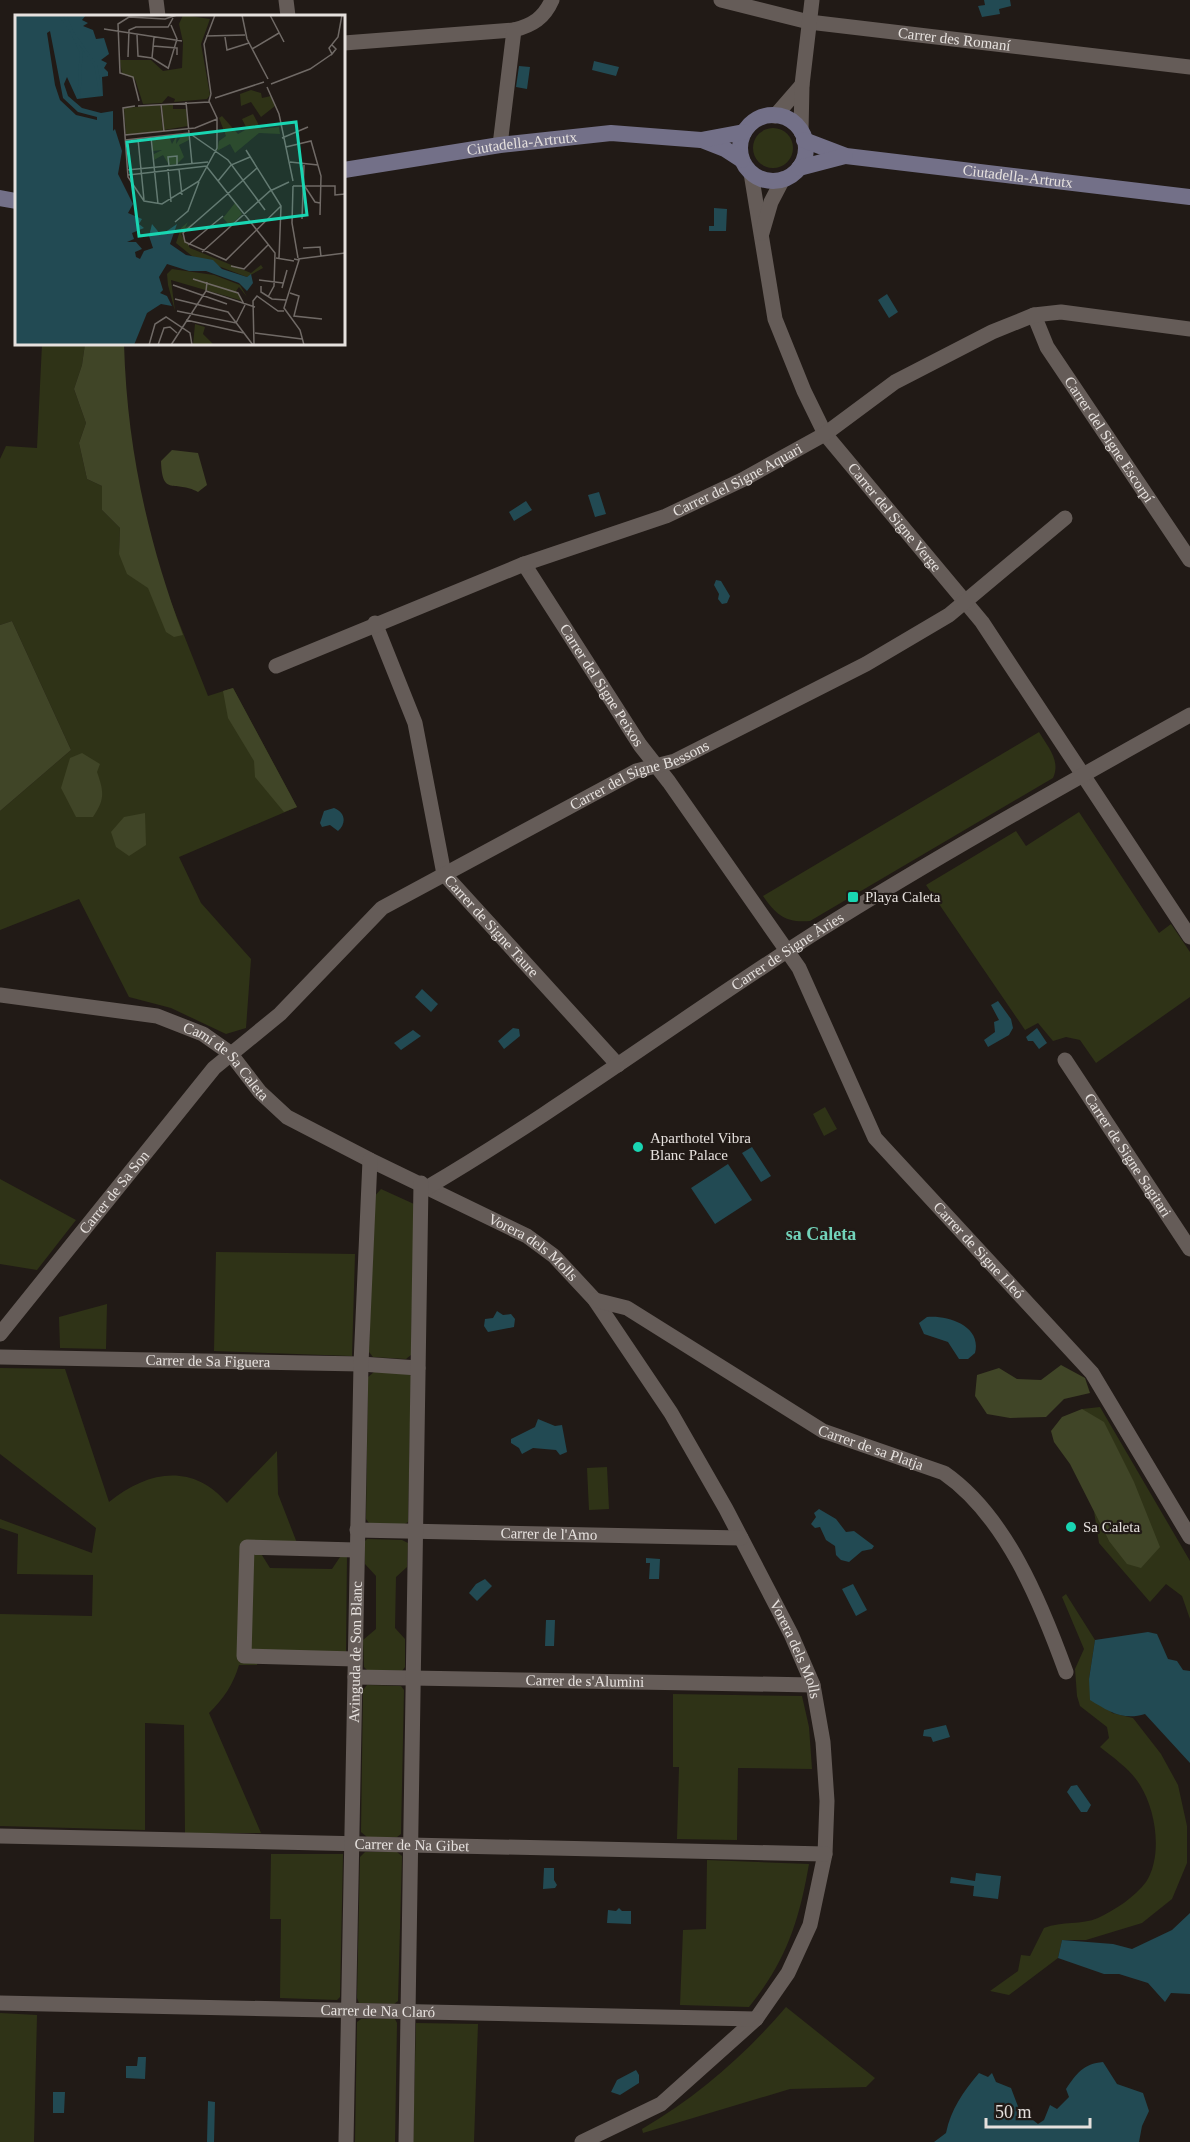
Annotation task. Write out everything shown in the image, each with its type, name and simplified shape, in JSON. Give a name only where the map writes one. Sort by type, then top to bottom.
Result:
[{"type":"main road","points":[[701,140],[744,132],[759,118],[775,116],[789,120],[802,136],[806,151],[799,168]]},
{"type":"main road","points":[[744,132],[740,149],[746,167]]},
{"type":"main road","name":"Ciutadella-Artrutx","points":[[345,170],[500,145],[610,133],[701,140]]},
{"type":"main road","points":[[802,136],[846,156]]},
{"type":"main road","points":[[701,140],[725,149],[765,181],[783,179],[799,168],[846,156]]},
{"type":"main road","name":"Ciutadella-Artrutx","points":[[846,156],[1190,197]]},
{"type":"main road","points":[[0,198],[15,201]]},
{"type":"street","points":[[156,0],[158,15]]},
{"type":"street","points":[[286,0],[288,15]]},
{"type":"street","points":[[345,43],[514,30],[532,26],[547,11],[552,0]]},
{"type":"street","name":"Carrer des Romaní","points":[[721,0],[809,22],[1190,67]]},
{"type":"street","points":[[802,136],[802,85],[812,0]]},
{"type":"street","points":[[500,145],[514,30]]},
{"type":"street","points":[[775,116],[802,85]]},
{"type":"street","name":"Carrer del Signe Verge","points":[[746,167],[761,236],[775,319],[804,391],[825,434],[965,601],[1084,774],[1190,937]]},
{"type":"street","name":"Carrer del Signe Verge","points":[[761,236],[771,202],[783,179]]},
{"type":"street","name":"Carrer del Signe Aquari","points":[[276,666],[524,564],[666,516],[742,480],[825,434],[896,382],[992,332],[1034,315],[1061,312],[1190,329]]},
{"type":"street","name":"Carrer del Signe Escorpí","points":[[1034,315],[1047,347],[1190,560]]},
{"type":"street","name":"Carrer del Signe Bessons","points":[[230,1053],[280,1014],[382,908],[636,771],[675,761],[866,664],[949,615],[1065,518]]},
{"type":"street","name":"Carrer del Signe Peixos","points":[[524,564],[640,745],[789,951]]},
{"type":"street","name":"Carrer de Signe Taure","points":[[375,624],[415,723],[444,874],[618,1065]]},
{"type":"street","name":"Carrer de Signe Àries","points":[[424,1185],[618,1065],[789,951],[1084,774],[1190,715]]},
{"type":"street","name":"Carrer de Signe Lleó","points":[[789,951],[816,1003],[875,1138],[1092,1373],[1190,1537]]},
{"type":"street","name":"Camí de Sa Caleta","points":[[0,996],[99,1006],[157,1016],[203,1034],[230,1053],[260,1092],[287,1117],[369,1160],[424,1185]]},
{"type":"street","name":"Carrer de Sa Son","points":[[0,1334],[214,1068],[230,1053]]},
{"type":"street","name":"Carrer de Signe Sagitari","points":[[1065,1060],[1190,1249]]},
{"type":"street","name":"Avinguda de Son Blanc","points":[[346,2142],[356,1550],[369,1160]]},
{"type":"street","points":[[406,2142],[418,1368],[424,1185]]},
{"type":"street","name":"Vorera dels Molls","points":[[424,1185],[527,1236],[559,1261],[595,1300],[671,1413],[741,1538],[791,1634],[813,1685],[823,1742],[827,1801],[825,1854],[810,1925],[788,1973],[756,2019],[661,2104],[582,2142]]},
{"type":"street","name":"Carrer de sa Platja","points":[[595,1300],[627,1308],[823,1431],[944,1473],[959,1483],[985,1512],[1027,1578],[1040,1603],[1066,1672]]},
{"type":"street","name":"Carrer de Sa Figuera","points":[[0,1357],[361,1364],[418,1368]]},
{"type":"street","name":"Carrer de l'Amo","points":[[357,1530],[741,1538]]},
{"type":"street","points":[[355,1659],[244,1656],[247,1547],[356,1550]]},
{"type":"street","name":"Carrer de s'Alumini","points":[[355,1677],[813,1685]]},
{"type":"street","name":"Carrer de Na Gibet","points":[[0,1836],[825,1854]]},
{"type":"street","name":"Carrer de Na Claró","points":[[0,2003],[756,2019]]},
{"type":"green space","points":[[773,128],[781,129],[787,134],[792,140],[792,156],[787,162],[781,167],[773,168],[765,167],[759,162],[754,156],[753,148],[754,140],[759,134],[765,129]]},
{"type":"green space","points":[[42,345],[85,345],[82,365],[74,389],[86,423],[79,443],[87,479],[102,486],[102,510],[120,528],[119,554],[159,572],[208,696],[233,688],[297,807],[179,857],[201,903],[251,959],[246,1028],[226,1034],[171,1008],[129,997],[79,899],[0,930],[0,811],[71,750],[12,621],[0,625],[0,459],[6,446],[37,448]]},
{"type":"green space","points":[[85,345],[124,345],[129,419],[141,492],[159,563],[183,635],[174,637],[166,632],[148,588],[127,574],[119,554],[120,528],[102,510],[102,486],[87,479],[79,443],[86,423],[74,389],[82,365]]},
{"type":"green space","points":[[172,450],[198,453],[207,485],[198,492],[190,488],[167,484],[164,480],[161,461]]},
{"type":"green space","points":[[12,621],[71,750],[0,811],[0,625]]},
{"type":"green space","points":[[233,688],[297,807],[284,812],[255,777],[254,761],[228,718],[223,691]]},
{"type":"green space","points":[[1039,732],[1054,760],[1053,778],[810,921],[794,921],[783,917],[763,896]]},
{"type":"green space","points":[[82,753],[100,764],[97,772],[102,795],[100,805],[93,817],[76,817],[61,788],[70,758]]},
{"type":"green space","points":[[1079,812],[1159,933],[1171,924],[1190,952],[1190,997],[1096,1063],[1080,1040],[1066,1037],[1053,1041],[1038,1023],[1025,1030],[926,885],[1016,831],[1026,846]]},
{"type":"green space","points":[[145,813],[146,845],[129,856],[116,847],[111,832],[124,817]]},
{"type":"green space","points":[[825,1107],[837,1129],[824,1136],[813,1114]]},
{"type":"green space","points":[[0,1179],[76,1220],[37,1270],[0,1264]]},
{"type":"green space","points":[[381,1189],[414,1204],[411,1355],[406,1359],[373,1357],[369,1352],[373,1198]]},
{"type":"green space","points":[[216,1252],[355,1254],[352,1356],[214,1351]]},
{"type":"green space","points":[[107,1304],[106,1349],[60,1348],[59,1317]]},
{"type":"green space","points":[[1061,1365],[1085,1378],[1090,1393],[1064,1399],[1046,1417],[1010,1418],[987,1414],[975,1396],[977,1375],[999,1368],[1017,1379],[1041,1380]]},
{"type":"green space","points":[[0,1368],[65,1369],[109,1502],[139,1483],[154,1478],[184,1476],[199,1481],[227,1503],[277,1451],[278,1494],[297,1543],[260,1552],[270,1568],[332,1569],[342,1554],[347,1555],[346,1654],[260,1652],[257,1665],[239,1665],[227,1691],[209,1713],[261,1833],[185,1833],[184,1725],[145,1723],[145,1830],[0,1826],[0,1614],[92,1616],[93,1575],[17,1574],[18,1534],[0,1528],[0,1519],[92,1553],[96,1528],[0,1454]]},
{"type":"green space","points":[[374,1372],[408,1373],[411,1376],[408,1522],[403,1525],[369,1523],[366,1519],[368,1377]]},
{"type":"green space","points":[[1100,1407],[1190,1561],[1190,1619],[1182,1596],[1166,1584],[1150,1602],[1099,1543],[1094,1511],[1109,1541],[1082,1409]]},
{"type":"green space","points":[[1082,1409],[1104,1422],[1134,1482],[1160,1547],[1141,1568],[1127,1564],[1109,1541],[1070,1464],[1054,1442],[1051,1431],[1062,1417]]},
{"type":"green space","points":[[607,1467],[609,1509],[589,1510],[587,1468]]},
{"type":"green space","points":[[367,1539],[402,1540],[408,1543],[407,1567],[396,1577],[395,1628],[405,1639],[405,1667],[402,1671],[367,1670],[364,1667],[363,1640],[376,1629],[376,1576],[365,1564],[364,1542]]},
{"type":"green space","points":[[1066,1594],[1095,1640],[1089,1679],[1112,1713],[1133,1718],[1161,1754],[1178,1785],[1187,1826],[1187,1863],[1172,1899],[1142,1923],[1086,1940],[1062,1940],[1058,1958],[1009,1995],[990,1991],[1018,1971],[1021,1955],[1030,1956],[1044,1928],[1092,1920],[1118,1907],[1146,1882],[1151,1871],[1156,1846],[1153,1820],[1146,1795],[1132,1774],[1100,1747],[1109,1738],[1107,1727],[1080,1706],[1075,1669],[1084,1649],[1062,1597]]},
{"type":"green space","points":[[367,1685],[401,1686],[404,1690],[401,1834],[397,1837],[367,1837],[361,1832],[363,1690]]},
{"type":"green space","points":[[673,1694],[802,1696],[809,1727],[812,1769],[738,1768],[737,1840],[677,1839],[679,1767],[673,1767]]},
{"type":"green space","points":[[365,1852],[397,1852],[402,1856],[398,2001],[394,2004],[359,2003],[357,1998],[360,1857]]},
{"type":"green space","points":[[271,1854],[343,1854],[340,1997],[337,2000],[280,1998],[281,1919],[270,1919]]},
{"type":"green space","points":[[707,1860],[809,1864],[801,1904],[782,1957],[749,2007],[680,2005],[683,1930],[706,1929]]},
{"type":"green space","points":[[786,2007],[875,2078],[866,2087],[790,2089],[643,2133],[642,2129],[682,2103],[719,2074],[754,2042]]},
{"type":"green space","points":[[0,2013],[37,2015],[34,2142],[0,2142]]},
{"type":"green space","points":[[361,2019],[395,2019],[397,2023],[395,2142],[355,2142],[357,2022]]},
{"type":"green space","points":[[416,2023],[478,2024],[474,2142],[413,2142]]},
{"type":"water","points":[[984,0],[1010,0],[1011,6],[999,9],[1000,14],[982,17],[978,6],[985,5]]},
{"type":"water","points":[[594,61],[619,67],[616,76],[592,70]]},
{"type":"water","points":[[519,66],[530,67],[527,89],[516,87]]},
{"type":"water","points":[[714,208],[727,209],[726,231],[709,231],[709,226],[714,226]]},
{"type":"water","points":[[887,294],[898,312],[889,318],[878,300]]},
{"type":"water","points":[[599,492],[606,514],[595,517],[588,495]]},
{"type":"water","points":[[526,501],[532,510],[514,521],[509,512]]},
{"type":"water","points":[[716,580],[721,581],[730,596],[727,603],[722,604],[718,599],[719,594],[714,585]]},
{"type":"water","points":[[334,808],[341,812],[344,821],[338,831],[330,825],[322,827],[320,823],[324,811]]},
{"type":"water","points":[[422,989],[438,1004],[431,1012],[415,997]]},
{"type":"water","points":[[998,1001],[1011,1019],[1013,1028],[1009,1035],[988,1047],[984,1040],[995,1032],[994,1022],[999,1020],[991,1005]]},
{"type":"water","points":[[513,1028],[519,1029],[520,1036],[504,1049],[498,1041]]},
{"type":"water","points":[[1037,1028],[1047,1043],[1039,1049],[1033,1041],[1028,1041],[1026,1037]]},
{"type":"water","points":[[413,1030],[421,1036],[401,1050],[394,1043]]},
{"type":"water","points":[[752,1147],[771,1176],[761,1182],[742,1153]]},
{"type":"water","points":[[728,1164],[752,1200],[715,1224],[691,1188]]},
{"type":"water","points":[[497,1311],[503,1315],[511,1314],[515,1319],[514,1327],[488,1332],[484,1326],[485,1319],[493,1318]]},
{"type":"water","points":[[927,1317],[944,1318],[962,1324],[973,1336],[976,1344],[975,1353],[968,1359],[959,1359],[948,1342],[924,1334],[919,1323]]},
{"type":"water","points":[[538,1419],[555,1426],[562,1425],[567,1452],[560,1455],[556,1450],[533,1448],[522,1454],[519,1448],[511,1443],[511,1439],[535,1427]]},
{"type":"water","points":[[819,1509],[836,1519],[846,1532],[854,1531],[874,1546],[872,1549],[862,1551],[849,1562],[841,1560],[836,1555],[835,1546],[826,1540],[820,1527],[815,1528],[811,1524],[816,1517],[814,1513]]},
{"type":"water","points":[[646,1558],[660,1559],[659,1579],[649,1579],[650,1563],[646,1563]]},
{"type":"water","points":[[485,1579],[492,1586],[477,1601],[469,1593],[476,1584]]},
{"type":"water","points":[[853,1584],[867,1610],[856,1616],[842,1589]]},
{"type":"water","points":[[546,1620],[555,1620],[554,1646],[545,1646]]},
{"type":"water","points":[[1148,1632],[1157,1634],[1168,1659],[1177,1661],[1183,1670],[1190,1671],[1190,1763],[1145,1714],[1123,1716],[1090,1700],[1089,1679],[1095,1640]]},
{"type":"water","points":[[946,1725],[950,1737],[933,1742],[931,1737],[923,1736],[924,1730]]},
{"type":"water","points":[[1077,1785],[1091,1805],[1087,1812],[1081,1812],[1067,1792],[1071,1786]]},
{"type":"water","points":[[544,1868],[554,1868],[554,1880],[557,1885],[555,1888],[543,1889]]},
{"type":"water","points":[[976,1873],[1001,1876],[998,1899],[973,1896],[974,1886],[950,1883],[951,1877],[975,1881]]},
{"type":"water","points":[[619,1908],[622,1911],[631,1911],[631,1924],[607,1923],[608,1910],[616,1911]]},
{"type":"water","points":[[1190,1913],[1190,1994],[1171,1993],[1165,2002],[1148,1983],[1119,1974],[1104,1974],[1058,1958],[1062,1940],[1113,1944],[1132,1949],[1172,1930]]},
{"type":"water","points":[[138,2057],[146,2057],[145,2079],[126,2078],[126,2066],[137,2066]]},
{"type":"water","points":[[1103,2062],[1117,2084],[1143,2093],[1149,2111],[1142,2126],[1139,2142],[934,2142],[946,2133],[958,2101],[979,2073],[988,2077],[992,2073],[996,2082],[1011,2088],[1019,2109],[1038,2124],[1044,2120],[1050,2105],[1057,2109],[1069,2097],[1066,2089],[1081,2070]]},
{"type":"water","points":[[636,2070],[639,2083],[620,2095],[611,2092],[617,2080]]},
{"type":"water","points":[[53,2092],[65,2092],[64,2113],[53,2113]]},
{"type":"water","points":[[208,2101],[215,2102],[214,2142],[207,2142]]},
{"type":"place","name":"Playa Caleta","points":[[853,897]]},
{"type":"place","name":"Aparthotel Vibra Blanc Palace","points":[[638,1147]]},
{"type":"place","name":"Sa Caleta","points":[[1071,1527]]},
{"type":"district","name":"sa Caleta","points":[[821,1234]]}]
